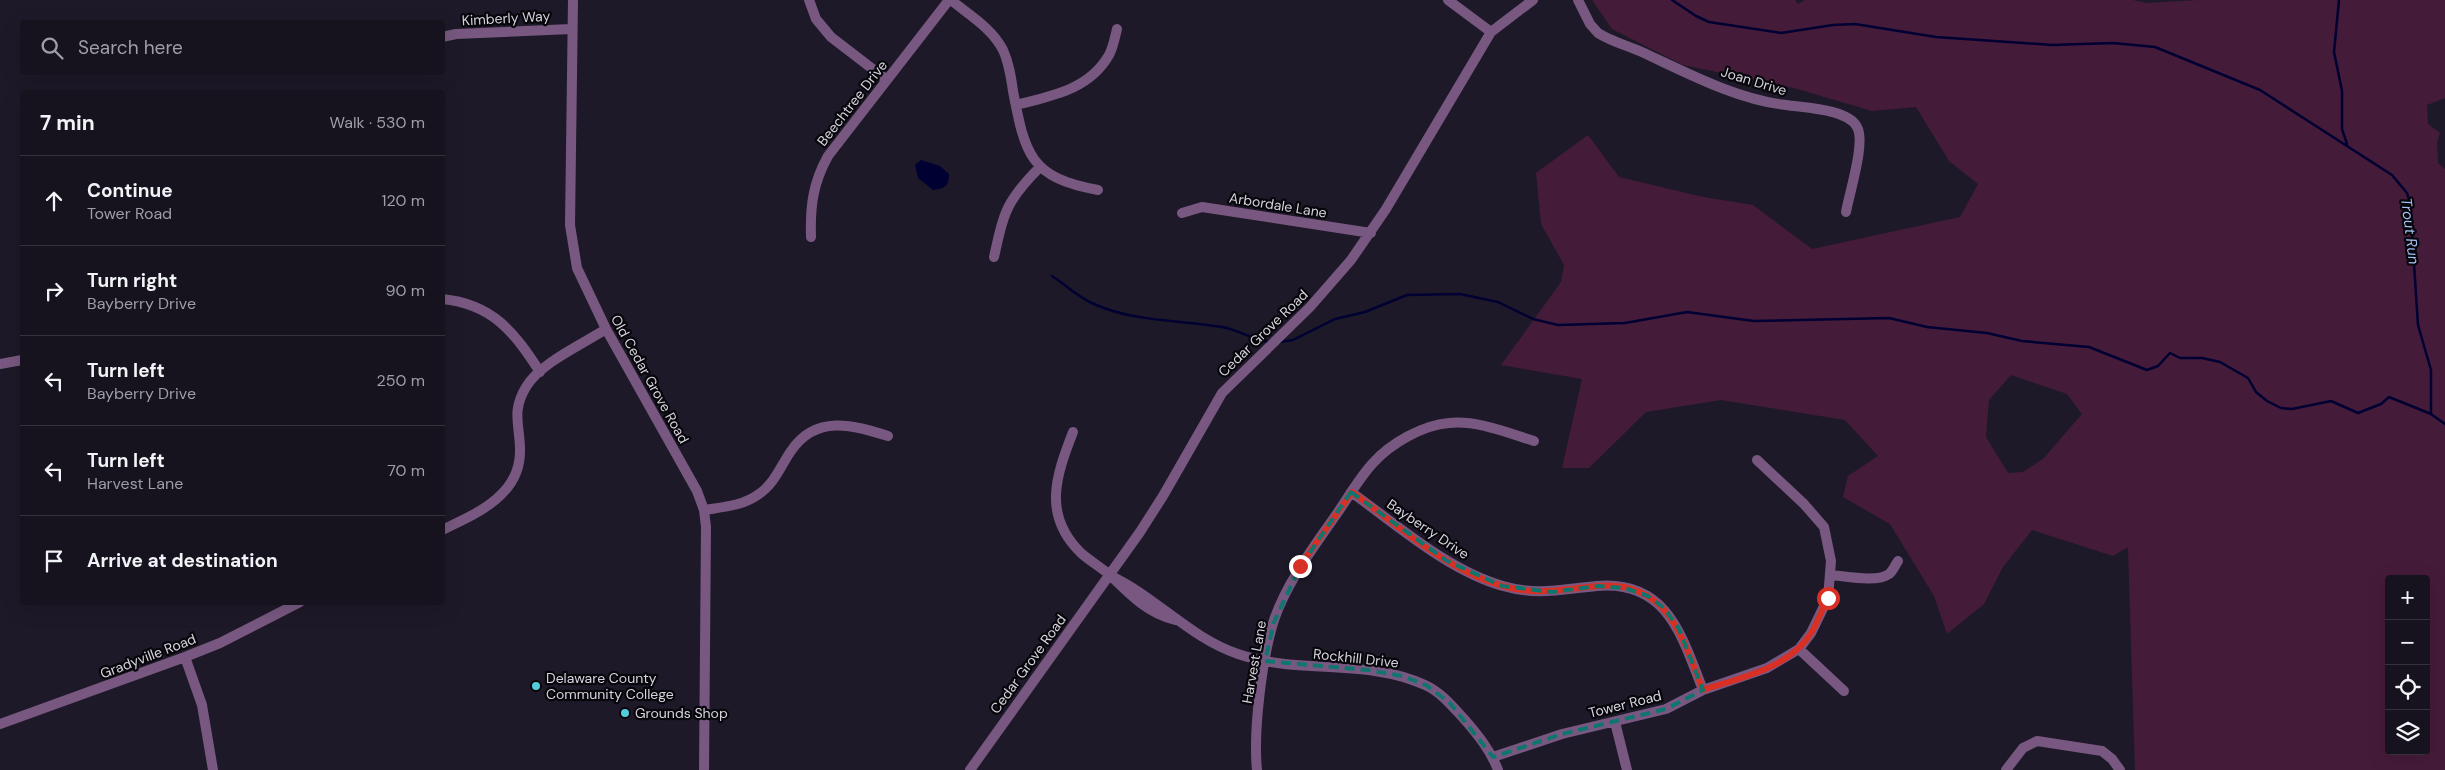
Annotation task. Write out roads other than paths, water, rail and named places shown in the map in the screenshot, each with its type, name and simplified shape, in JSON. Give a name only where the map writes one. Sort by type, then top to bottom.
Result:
[{"type":"street","name":"Old Cedar Grove Road","points":[[573,0],[571,29],[570,225],[577,268],[606,329],[697,490],[704,510],[706,527],[704,770]]},
{"type":"street","points":[[809,0],[816,19],[831,37],[887,80]]},
{"type":"street","points":[[950,0],[988,29],[997,40],[1009,68],[1025,144],[1040,167],[1064,182],[1098,190]]},
{"type":"street","name":"Beechtree Drive","points":[[812,237],[812,194],[818,175],[828,156],[950,0]]},
{"type":"street","points":[[1448,0],[1491,32]]},
{"type":"street","name":"Cedar Grove Road","points":[[970,770],[1163,496],[1222,393],[1310,307],[1351,260],[1371,233],[1491,32],[1533,0]]},
{"type":"street","name":"Joan Drive","points":[[1578,0],[1590,24],[1598,33],[1669,67],[1781,105],[1818,109],[1850,119],[1860,132],[1860,141],[1846,212]]},
{"type":"street","name":"Kimberly Way","points":[[445,36],[456,34],[571,29]]},
{"type":"street","points":[[1016,105],[1067,91],[1083,84],[1109,55],[1117,29]]},
{"type":"street","points":[[994,257],[1009,203],[1013,196],[1040,167]]},
{"type":"street","name":"Arbordale Lane","points":[[1182,213],[1202,207],[1371,233]]},
{"type":"street","points":[[445,300],[470,304],[504,324],[522,345],[540,372]]},
{"type":"street","points":[[445,528],[489,506],[502,495],[515,475],[520,449],[516,422],[519,404],[525,388],[540,372],[606,329]]},
{"type":"street","points":[[0,364],[20,360]]},
{"type":"street","name":"Harvest Lane","points":[[1257,770],[1255,744],[1266,661],[1274,622],[1284,595],[1300,566],[1373,463],[1395,444],[1421,431],[1449,422],[1478,425],[1534,441]]},
{"type":"street","points":[[704,510],[738,504],[758,496],[773,483],[797,443],[813,432],[831,426],[852,425],[888,436]]},
{"type":"street","name":"Rockhill Drive","points":[[1073,432],[1056,480],[1056,504],[1059,517],[1071,541],[1080,552],[1109,575],[1127,593],[1160,616],[1179,621],[1212,643],[1238,654],[1266,661],[1315,668],[1367,670],[1402,676],[1426,686],[1450,702],[1493,757],[1498,770]]},
{"type":"street","name":"Tower Road","points":[[1493,757],[1533,742],[1666,709],[1703,690],[1767,668],[1798,649],[1811,633],[1828,598],[1831,561],[1824,527],[1804,504],[1757,460]]},
{"type":"street","name":"Bayberry Drive","points":[[1352,492],[1447,561],[1502,586],[1524,591],[1552,592],[1599,586],[1625,588],[1648,596],[1664,608],[1678,629],[1703,690]]},
{"type":"street","points":[[1830,574],[1874,579],[1881,578],[1890,574],[1898,561]]},
{"type":"street","name":"Gradyville Road","points":[[0,724],[220,643],[294,605]]},
{"type":"street","points":[[1798,649],[1844,691]]},
{"type":"street","points":[[185,657],[202,705],[214,770]]},
{"type":"street","points":[[1615,722],[1627,770]]},
{"type":"street","points":[[2006,770],[2023,748],[2037,741],[2102,751],[2112,759],[2120,770]]},
{"type":"waterway","points":[[1672,0],[1709,22],[1781,33],[1833,25],[1855,24],[1936,37],[2052,45],[2113,43],[2155,47],[2260,90],[2392,175],[2407,193],[2410,203],[2418,325],[2431,370],[2431,414]]},
{"type":"waterway","name":"Trout Run","points":[[2339,0],[2334,52],[2342,91],[2342,129],[2347,144]]},
{"type":"waterway","points":[[1052,276],[1083,298],[1109,310],[1141,317],[1222,327],[1269,342]]},
{"type":"waterway","points":[[1280,342],[1293,340],[1335,319],[1365,312],[1407,295],[1460,294],[1498,302],[1533,319],[1558,325],[1625,323],[1687,312],[1754,321],[1889,318],[1927,327],[1987,333],[2022,341],[2089,347],[2147,370],[2158,366],[2170,353],[2180,358],[2202,358],[2220,362],[2248,378],[2256,392],[2267,401],[2281,408],[2292,409],[2331,401],[2358,413],[2381,404],[2389,397],[2431,414],[2445,424]]},
{"type":"place","name":"Delaware County Community College","points":[[536,686]]},
{"type":"place","name":"Grounds Shop","points":[[625,713]]}]
